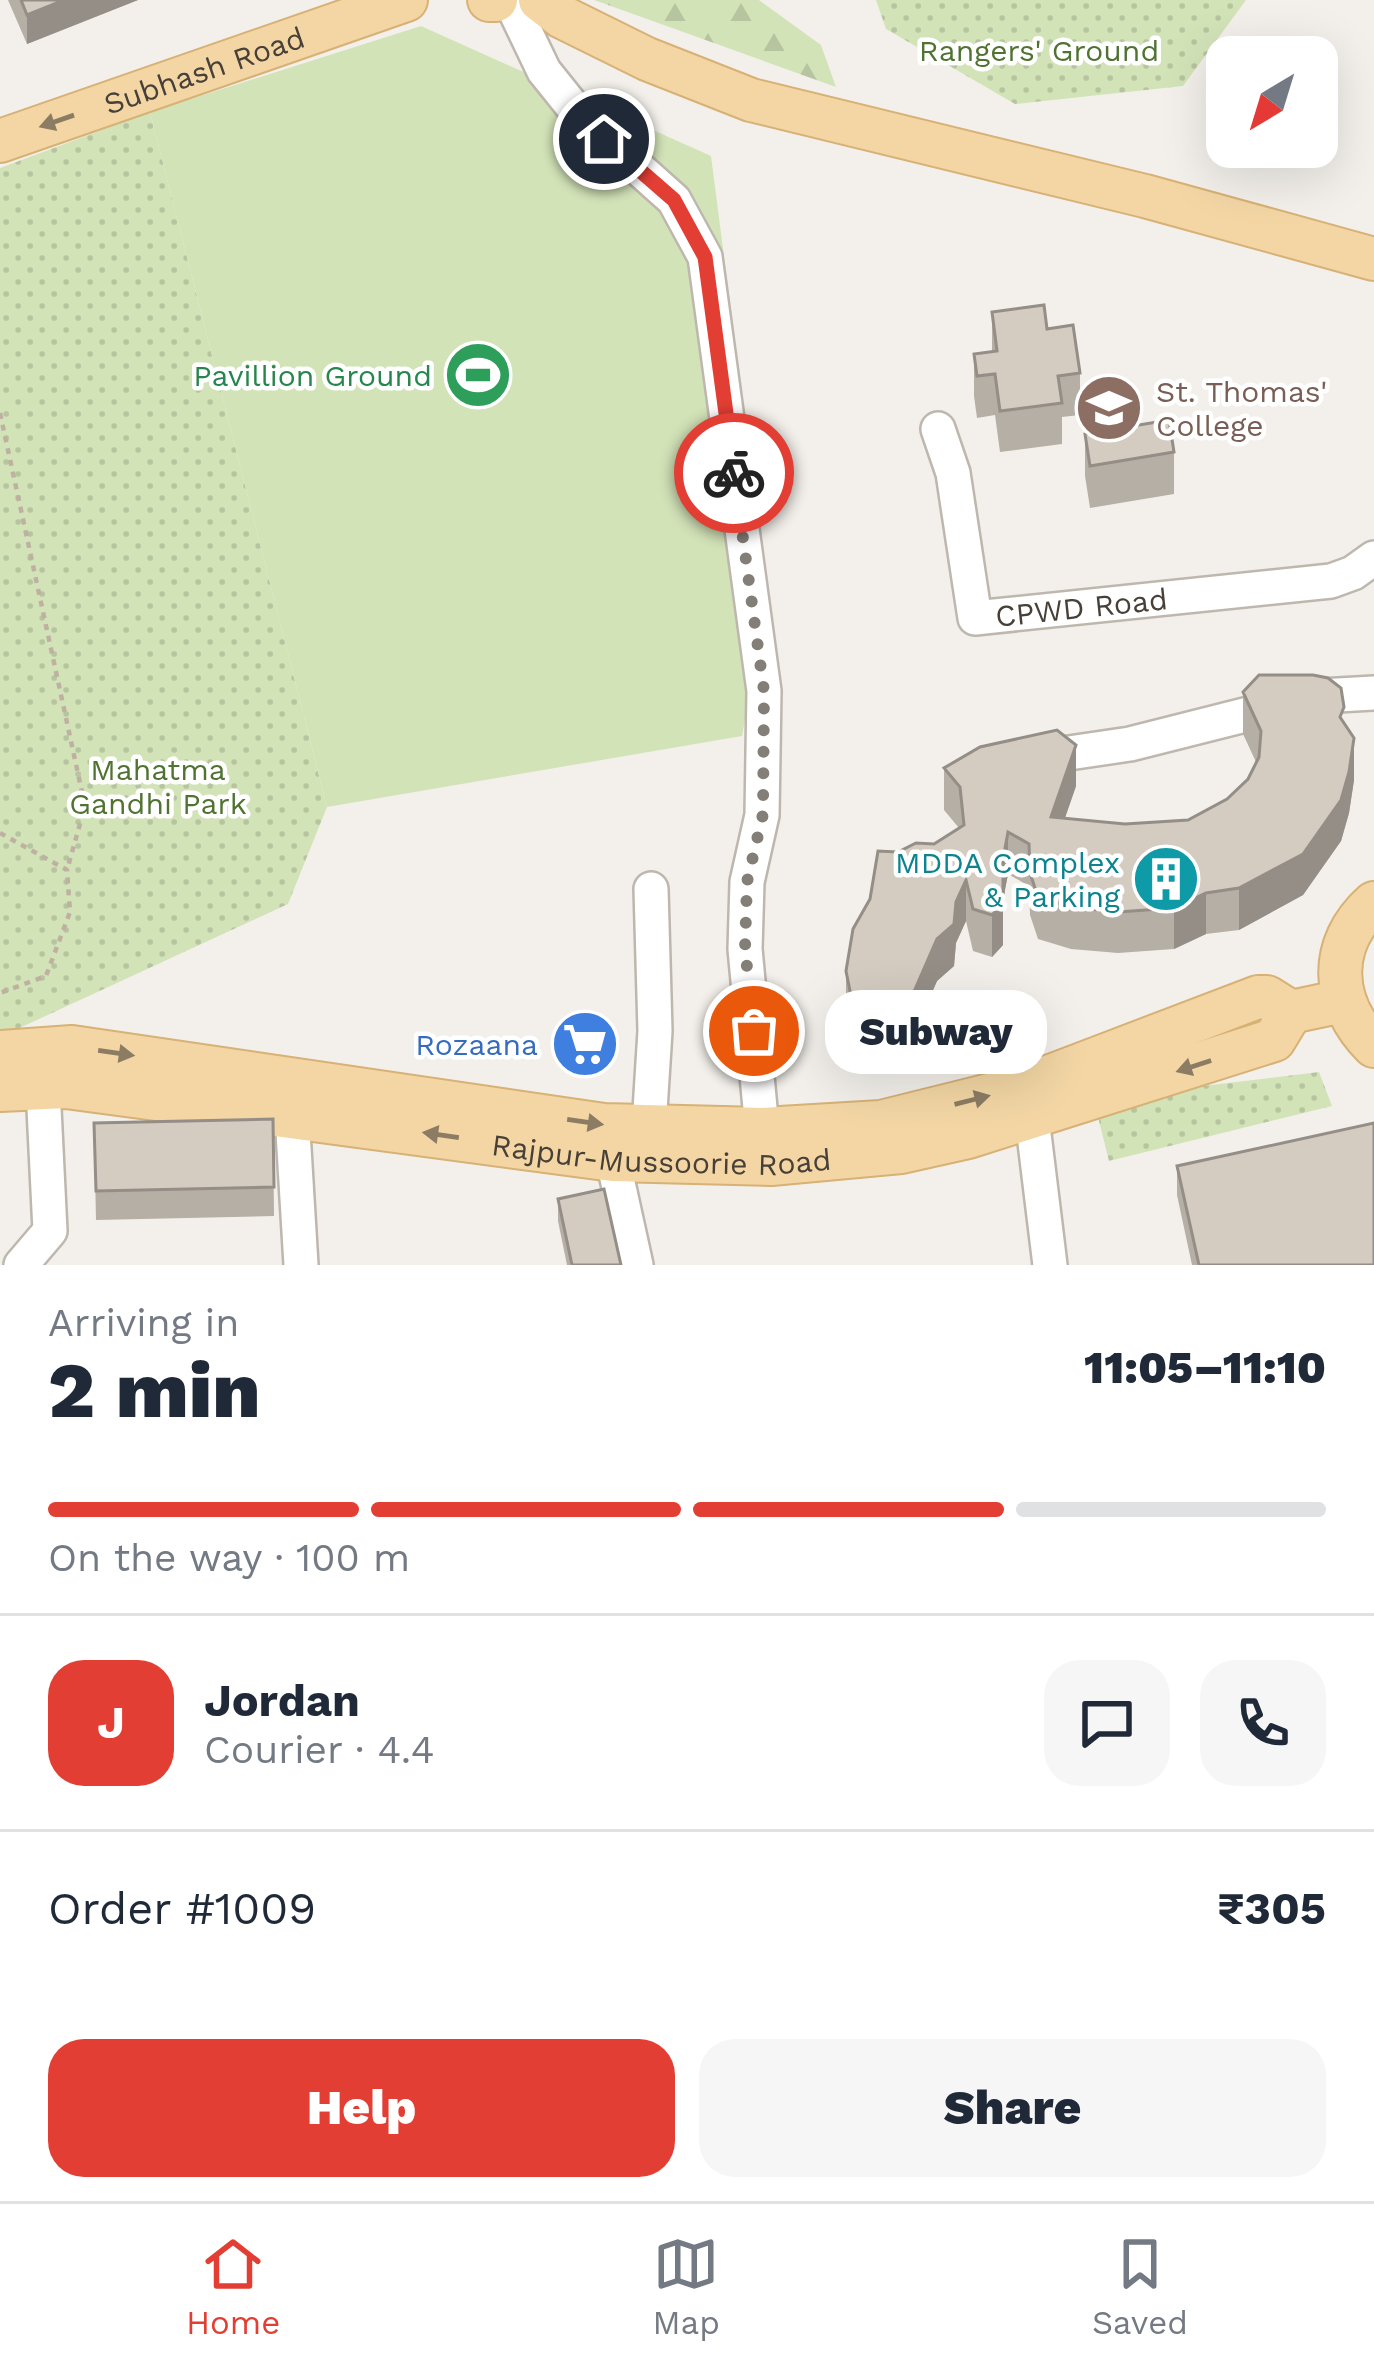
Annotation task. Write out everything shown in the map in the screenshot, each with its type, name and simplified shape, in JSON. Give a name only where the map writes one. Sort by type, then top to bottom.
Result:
[{"type":"main road","name":"Subhash Road","points":[[0,141],[406,0]]},
{"type":"main road","points":[[540,0],[562,17],[647,59],[751,100],[1145,196],[1374,259]]},
{"type":"main road","points":[[1374,903],[1344,943],[1338,972],[1343,1001],[1355,1027],[1374,1046]]},
{"type":"main road","name":"Rajpur-Mussoorie Road","points":[[0,1052],[72,1047],[604,1125],[762,1130],[881,1122],[1022,1088],[1258,997],[1267,997],[1291,1012],[1343,1001]]},
{"type":"main road","name":"Rajpur-Mussoorie Road","points":[[0,1090],[66,1087],[613,1160],[771,1164],[901,1152],[1032,1118],[1274,1040],[1291,1012]]},
{"type":"street","points":[[510,0],[544,71],[581,116],[674,200],[705,257],[764,691],[763,814],[747,882],[745,949],[762,1130]]},
{"type":"street","name":"CPWD Road","points":[[938,429],[952,473],[975,618],[1331,581],[1374,558]]},
{"type":"street","points":[[1003,761],[1130,744],[1320,697],[1374,693]]},
{"type":"street","points":[[649,1126],[655,1031],[651,889]]},
{"type":"street","points":[[21,1265],[50,1231],[43,1088]]},
{"type":"street","points":[[292,1115],[301,1265]]},
{"type":"street","points":[[1032,1118],[1050,1265]]},
{"type":"street","points":[[613,1160],[636,1265]]},
{"type":"path","points":[[0,413],[85,806],[67,869],[70,912],[46,976],[0,993]]},
{"type":"path","points":[[0,833],[67,869]]},
{"type":"green space","points":[[594,0],[759,0],[821,45],[836,87]]},
{"type":"green space","name":"Rangers' Ground","points":[[876,0],[1246,0],[1220,36],[1206,36],[1206,55],[1183,86],[1015,104],[886,29]]},
{"type":"green space","name":"Pavillion Ground","points":[[421,26],[711,156],[768,595],[742,736],[327,807],[150,112]]},
{"type":"green space","name":"Mahatma Gandhi Park","points":[[150,112],[327,807],[288,904],[0,1037],[0,168]]},
{"type":"green space","points":[[1319,1072],[1332,1106],[1109,1161],[1097,1113],[1169,1090]]},
{"type":"building","points":[[21,0],[64,0],[27,15]]},
{"type":"building","points":[[1044,305],[1047,329],[1073,325],[1080,373],[1058,376],[1062,403],[1000,411],[995,374],[977,376],[974,354],[997,351],[992,312]]},
{"type":"building","points":[[1169,420],[1174,452],[1090,466],[1085,434]]},
{"type":"building","name":"MDDA Complex & Parking","points":[[1259,675],[1328,678],[1341,688],[1344,707],[1340,717],[1354,738],[1341,800],[1303,854],[1239,888],[1206,893],[1174,908],[1118,912],[1071,907],[1038,897],[1030,873],[1029,844],[1008,832],[1003,903],[992,915],[973,909],[966,880],[956,902],[954,924],[937,939],[909,1003],[854,1011],[846,971],[853,929],[870,899],[878,851],[934,844],[964,825],[960,787],[944,768],[980,747],[1057,730],[1076,745],[1051,817],[1125,824],[1188,820],[1227,799],[1248,779],[1259,757],[1261,731],[1243,692]]},
{"type":"building","points":[[273,1119],[274,1187],[96,1191],[94,1123]]},
{"type":"building","points":[[1374,1123],[1374,1265],[1199,1265],[1177,1166]]},
{"type":"building","points":[[604,1189],[621,1265],[572,1265],[558,1199]]},
{"type":"way so far","points":[[734,473],[764,691],[763,814],[747,882],[745,949],[754,1031]]},
{"type":"place","name":"Pavillion Ground","points":[[478,375]]},
{"type":"place","name":"St. Thomas' College","points":[[1109,408]]},
{"type":"place","name":"MDDA Complex & Parking","points":[[1166,879]]},
{"type":"place","name":"Subway","points":[[754,1031]]},
{"type":"place","name":"Rozaana","points":[[585,1044]]},
{"type":"route","points":[[604,139],[674,200],[705,257],[734,473]]}]
